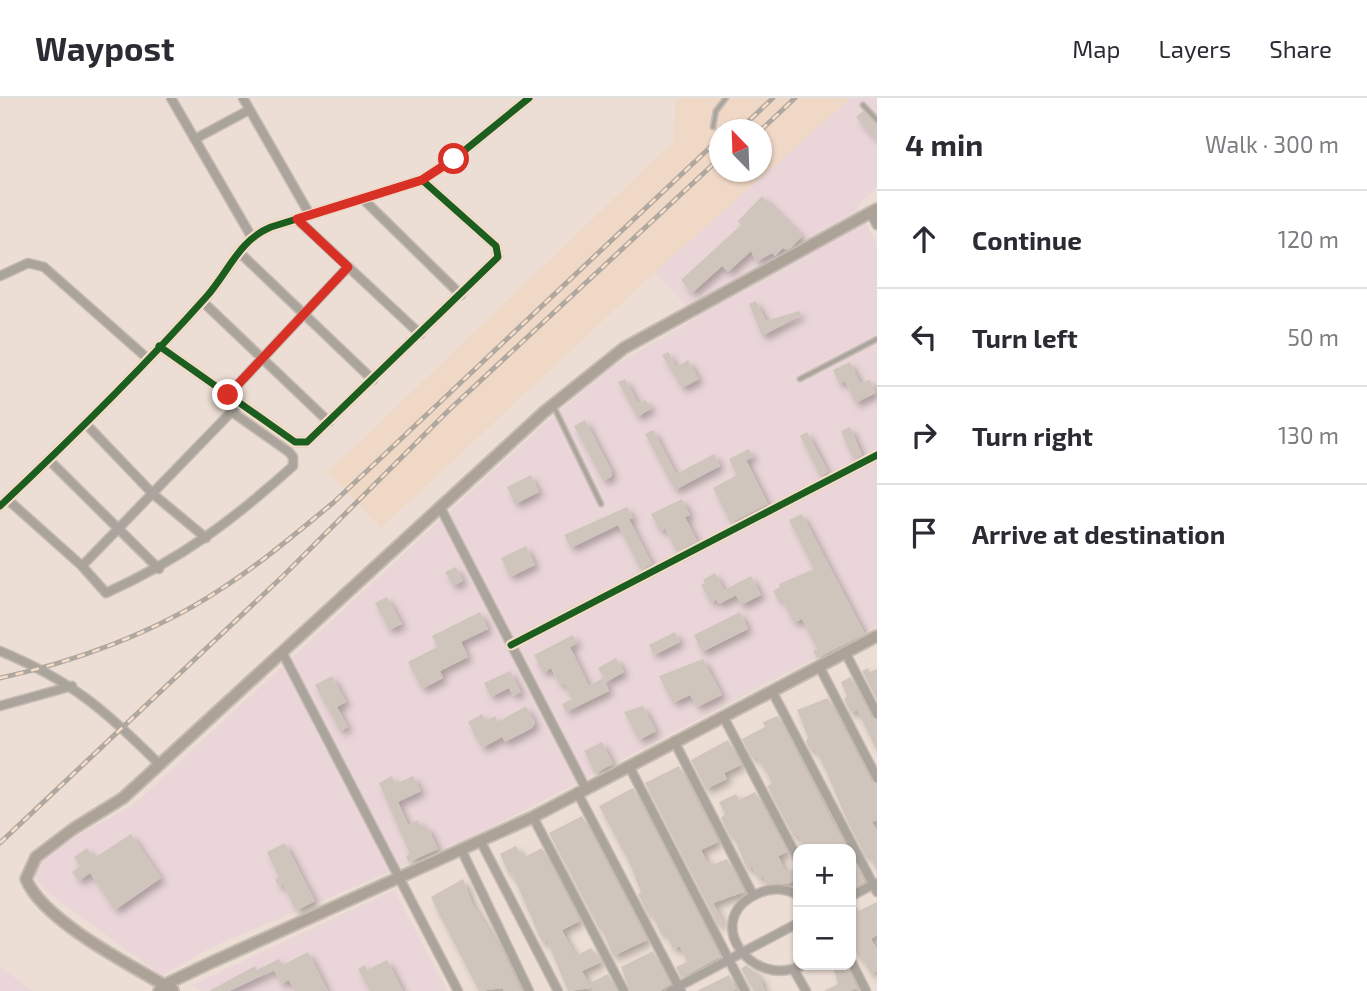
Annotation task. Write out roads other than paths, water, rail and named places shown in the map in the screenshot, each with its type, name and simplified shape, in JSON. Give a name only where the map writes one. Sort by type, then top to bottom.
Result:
[{"type":"main road","points":[[874,211],[624,348],[553,405],[123,798],[36,857],[26,879],[32,894],[43,906],[167,989],[179,979],[533,817],[877,636]]},
{"type":"street","points":[[171,98],[251,236]]},
{"type":"street","points":[[243,98],[310,215]]},
{"type":"street","points":[[232,412],[289,453],[293,457],[293,466],[240,513],[206,538],[159,569],[106,593],[82,566],[4,503],[202,301],[251,236],[422,180],[454,159],[529,98]]},
{"type":"street","points":[[195,139],[249,110]]},
{"type":"street","points":[[159,346],[295,442],[307,442],[494,263],[499,252],[422,180]]},
{"type":"street","points":[[363,199],[461,295]]},
{"type":"street","points":[[874,211],[877,225]]},
{"type":"street","points":[[297,219],[420,334]]},
{"type":"street","points":[[239,251],[373,380]]},
{"type":"street","points":[[0,276],[28,263],[44,267],[147,358]]},
{"type":"street","points":[[228,395],[348,267]]},
{"type":"street","points":[[202,301],[329,422]]},
{"type":"street","points":[[82,566],[240,403]]},
{"type":"street","points":[[85,423],[153,494],[206,538]]},
{"type":"street","points":[[511,645],[877,455]]},
{"type":"street","points":[[49,460],[159,569]]},
{"type":"street","points":[[440,507],[511,645],[676,989],[793,926]]},
{"type":"street","points":[[0,651],[42,669],[72,686],[117,722],[159,764]]},
{"type":"street","points":[[282,652],[458,991]]},
{"type":"street","points":[[845,652],[877,714]]},
{"type":"street","points":[[819,666],[877,778]]},
{"type":"street","points":[[0,706],[72,686]]},
{"type":"street","points":[[772,691],[876,886],[856,894]]},
{"type":"street","points":[[723,716],[793,849]]},
{"type":"street","points":[[674,741],[753,895]]},
{"type":"street","points":[[629,768],[745,991]]},
{"type":"street","points":[[533,817],[624,991]]},
{"type":"street","points":[[481,842],[558,991]]},
{"type":"street","points":[[462,851],[529,991]]},
{"type":"street","points":[[793,893],[783,889],[766,890],[753,895],[740,907],[733,925],[733,939],[738,955],[752,968],[768,975],[794,970],[806,991]]},
{"type":"street","points":[[856,970],[866,991]]},
{"type":"lane","points":[[714,119],[716,111],[726,98]]},
{"type":"lane","points":[[863,106],[877,120]]},
{"type":"lane","points":[[800,379],[877,339]]},
{"type":"lane","points":[[553,405],[601,504]]},
{"type":"railway","points":[[751,119],[773,98]]},
{"type":"railway","points":[[772,120],[795,98]]},
{"type":"railway","points":[[0,678],[85,655],[140,633],[193,606],[262,560],[333,503],[709,148]]},
{"type":"railway","points":[[0,843],[283,576],[449,410],[709,168]]}]
